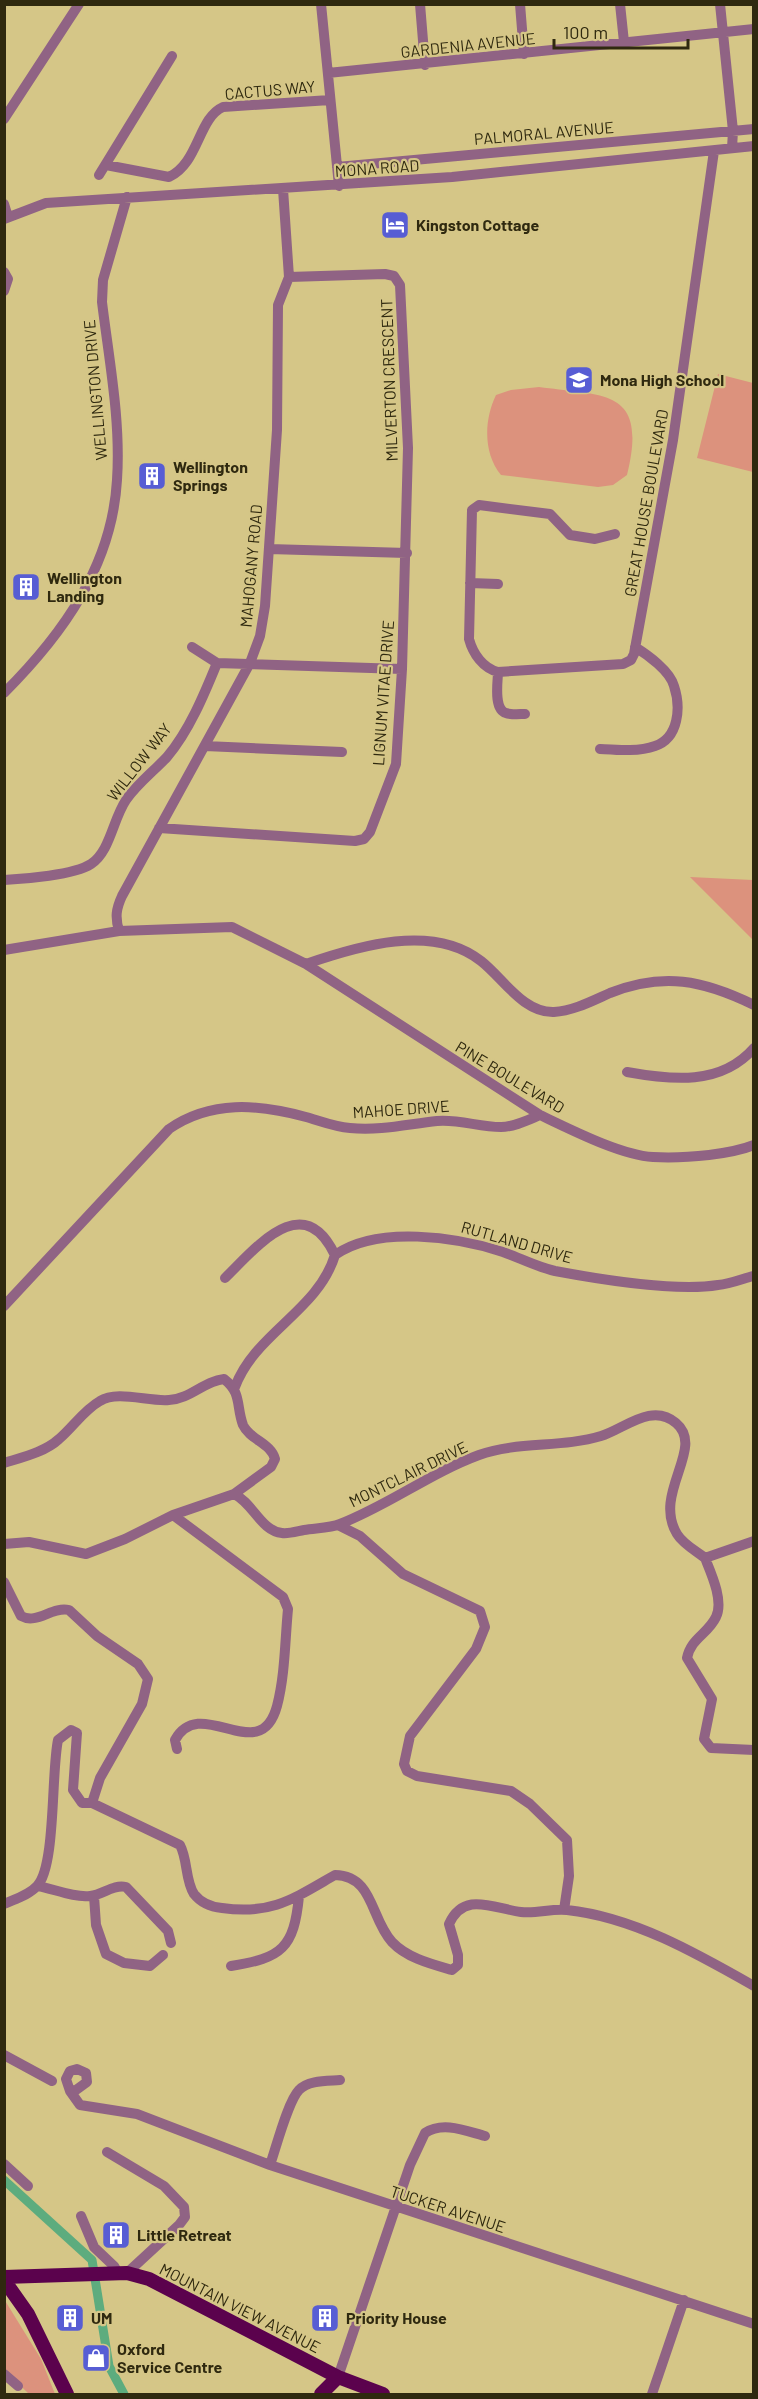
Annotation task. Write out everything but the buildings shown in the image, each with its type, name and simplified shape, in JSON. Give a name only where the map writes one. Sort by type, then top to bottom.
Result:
[{"type":"main road","name":"MOUNTAIN VIEW AVENUE","points":[[4,2278],[117,2273],[149,2279],[338,2377],[383,2394]]},
{"type":"main road","points":[[4,2278],[28,2314],[67,2394]]},
{"type":"main road","points":[[321,2394],[338,2377]]},
{"type":"street","points":[[4,119],[79,4]]},
{"type":"street","points":[[321,4],[339,186]]},
{"type":"street","points":[[420,4],[425,65]]},
{"type":"street","points":[[520,4],[524,54]]},
{"type":"street","points":[[620,4],[624,42]]},
{"type":"street","points":[[720,4],[733,131],[732,148]]},
{"type":"street","name":"GARDENIA AVENUE","points":[[328,74],[753,29]]},
{"type":"street","points":[[99,175],[172,56]]},
{"type":"street","name":"CACTUS WAY","points":[[106,165],[169,177],[176,174],[194,152],[211,117],[223,107],[330,100]]},
{"type":"street","name":"PALMORAL AVENUE","points":[[337,167],[753,129]]},
{"type":"street","name":"MONA ROAD","points":[[6,218],[46,203],[339,186],[753,146]]},
{"type":"street","name":"GREAT HOUSE BOULEVARD","points":[[635,647],[673,440],[714,151]]},
{"type":"street","points":[[283,189],[289,277]]},
{"type":"street","name":"WELLINGTON DRIVE","points":[[4,693],[61,631],[78,604],[103,552],[117,481],[117,436],[102,302],[103,280],[127,197]]},
{"type":"street","points":[[4,204],[6,218]]},
{"type":"street","points":[[4,272],[8,279],[4,291]]},
{"type":"street","name":"MILVERTON CRESCENT","points":[[289,277],[385,274],[394,276],[400,285],[408,448],[407,554]]},
{"type":"street","name":"MAHOGANY ROAD","points":[[119,931],[116,920],[117,909],[250,663],[260,636],[265,606],[277,430],[278,306],[289,277]]},
{"type":"street","name":"GREAT HOUSE BOULEVARD","points":[[498,672],[486,667],[472,651],[469,639],[472,510],[479,505],[550,514],[570,535],[595,539],[615,534]]},
{"type":"street","points":[[269,549],[407,554]]},
{"type":"street","name":"LIGNUM VITAE DRIVE","points":[[159,828],[355,841],[364,839],[370,832],[396,764],[407,554]]},
{"type":"street","points":[[470,583],[498,584]]},
{"type":"street","points":[[192,647],[217,663],[402,669]]},
{"type":"street","points":[[525,714],[505,713],[501,710],[497,693],[498,672],[623,664],[631,660],[635,647],[663,671],[674,685],[676,727],[667,739],[656,746],[628,750],[600,749]]},
{"type":"street","name":"WILLOW WAY","points":[[4,880],[28,879],[79,868],[90,865],[100,857],[118,814],[127,799],[169,754],[203,698],[217,663]]},
{"type":"street","points":[[205,746],[342,752]]},
{"type":"street","name":"PINE BOULEVARD","points":[[4,950],[119,931],[232,927],[306,964],[540,1115],[610,1145],[651,1157],[738,1152],[753,1144]]},
{"type":"street","points":[[306,964],[342,951],[374,945],[432,940],[460,949],[479,959],[529,1006],[539,1010],[553,1012],[572,1009],[613,992],[650,981],[670,980],[711,987],[753,1005]]},
{"type":"street","points":[[627,1072],[667,1079],[711,1074],[736,1064],[753,1048]]},
{"type":"street","name":"MAHOE DRIVE","points":[[4,1305],[169,1129],[201,1111],[223,1107],[248,1107],[289,1112],[348,1128],[394,1128],[438,1121],[461,1121],[503,1128],[540,1115]]},
{"type":"street","points":[[4,1544],[29,1542],[86,1554],[124,1539],[173,1515],[234,1494],[271,1467],[275,1459],[273,1452],[243,1425],[235,1387],[251,1357],[320,1287],[330,1270],[335,1255],[328,1241],[304,1225],[292,1223],[268,1237],[225,1278]]},
{"type":"street","name":"RUTLAND DRIVE","points":[[335,1255],[355,1244],[390,1239],[438,1237],[468,1241],[552,1270],[609,1279],[676,1286],[718,1286],[753,1276]]},
{"type":"street","points":[[4,1463],[41,1451],[58,1441],[102,1399],[120,1397],[172,1400],[190,1395],[214,1380],[224,1379],[235,1387]]},
{"type":"street","name":"MONTCLAIR DRIVE","points":[[234,1494],[249,1504],[263,1523],[282,1533],[339,1525],[430,1476],[487,1452],[601,1436],[651,1415],[661,1415],[676,1422],[685,1437],[684,1457],[669,1500],[674,1525],[678,1535],[705,1558]]},
{"type":"street","points":[[173,1515],[283,1597],[288,1610],[277,1707],[266,1725],[256,1732],[242,1733],[203,1722],[194,1723],[181,1728],[175,1740],[177,1749]]},
{"type":"street","points":[[339,1525],[360,1536],[404,1574],[480,1611],[485,1627],[476,1649],[410,1736],[404,1764],[407,1771],[417,1776],[511,1791],[530,1804],[567,1840],[569,1876],[564,1910]]},
{"type":"street","points":[[753,1541],[705,1558],[713,1577],[718,1610],[713,1622],[693,1642],[687,1658],[712,1699],[705,1744],[711,1748],[753,1750]]},
{"type":"street","points":[[4,1582],[21,1616],[33,1619],[55,1610],[69,1610],[97,1636],[138,1664],[148,1679],[141,1704],[100,1778],[92,1803]]},
{"type":"street","points":[[4,1904],[38,1886],[48,1867],[56,1749],[58,1740],[71,1730],[78,1736],[73,1790],[82,1803],[92,1803],[180,1845],[192,1891],[208,1905],[236,1910],[260,1910],[299,1896],[335,1875],[355,1878],[362,1885],[385,1933],[394,1944],[411,1956],[452,1970],[458,1965],[458,1955],[449,1924],[460,1907],[471,1903],[535,1913],[564,1910],[607,1917],[665,1940],[753,1986]]},
{"type":"street","points":[[38,1886],[84,1896],[94,1896],[116,1887],[126,1887],[168,1931],[171,1943]]},
{"type":"street","points":[[94,1896],[96,1925],[106,1954],[124,1963],[150,1966],[163,1955]]},
{"type":"street","points":[[231,1966],[260,1961],[277,1953],[292,1935],[296,1923],[299,1896]]},
{"type":"street","points":[[4,2055],[52,2081]]},
{"type":"street","points":[[270,2165],[291,2103],[299,2089],[311,2083],[340,2080]]},
{"type":"street","name":"TUCKER AVENUE","points":[[70,2091],[81,2105],[137,2114],[270,2165],[753,2324]]},
{"type":"street","points":[[338,2377],[410,2165],[425,2133],[440,2128],[454,2128],[485,2136]]},
{"type":"street","points":[[81,2216],[94,2247],[117,2273],[179,2225],[185,2217],[184,2207],[164,2186],[106,2152]]},
{"type":"street","points":[[4,2164],[28,2186]]},
{"type":"street","points":[[652,2394],[684,2300]]},
{"type":"street","points":[[4,2374],[18,2386]]},
{"type":"shaded area","points":[[718,374],[753,383],[753,472],[697,458]]},
{"type":"shaded area","points":[[539,387],[602,396],[616,402],[626,412],[632,426],[632,447],[627,475],[613,485],[598,487],[501,475],[491,457],[487,436],[489,415],[496,395],[511,390]]},
{"type":"shaded area","points":[[690,877],[753,880],[753,940]]},
{"type":"shaded area","points":[[4,2299],[41,2359],[55,2394],[29,2394],[5,2371]]},
{"type":"waterway","points":[[4,2180],[92,2260],[109,2366],[124,2394]]},
{"type":"place","name":"Kingston Cottage","points":[[395,225]]},
{"type":"place","name":"Mona High School","points":[[579,380]]},
{"type":"place","name":"Wellington Springs","points":[[152,476]]},
{"type":"place","name":"Wellington Landing","points":[[26,587]]},
{"type":"place","name":"Little Retreat","points":[[116,2235]]},
{"type":"place","name":"UM","points":[[70,2318]]},
{"type":"place","name":"Priority House","points":[[325,2318]]},
{"type":"place","name":"Oxford Service Centre","points":[[96,2358]]}]
